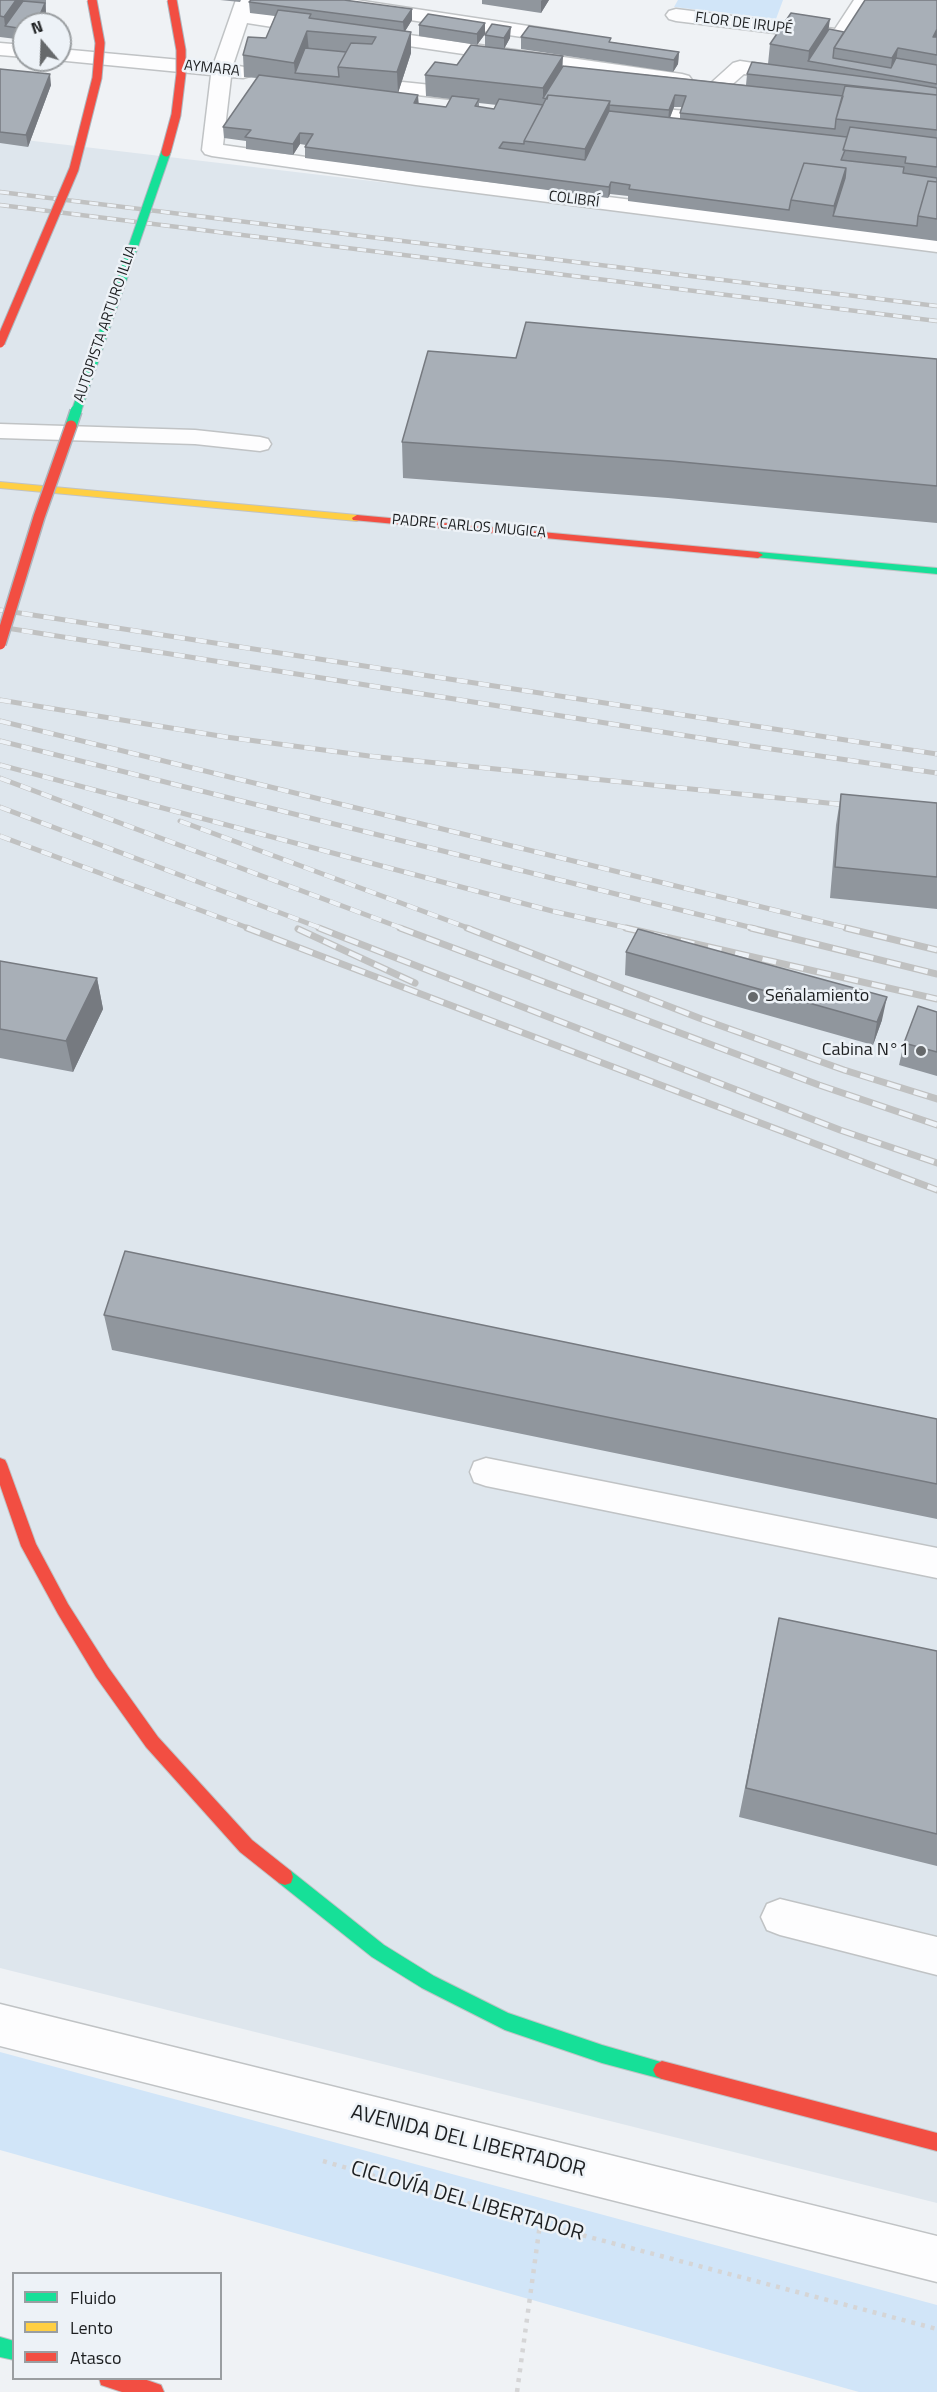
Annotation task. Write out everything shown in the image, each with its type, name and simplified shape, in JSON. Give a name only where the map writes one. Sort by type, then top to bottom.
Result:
[{"type":"main road","points":[[0,343],[74,169],[97,78],[100,43],[92,0]]},
{"type":"main road","name":"AUTOPISTA ARTURO ILLIA","points":[[0,644],[39,517],[162,165],[176,115],[181,74],[181,50],[172,0]]},
{"type":"main road","name":"PADRE CARLOS MUGICA","points":[[0,485],[937,571]]},
{"type":"main road","points":[[0,1464],[29,1546],[63,1609],[102,1672],[152,1742],[246,1846],[378,1951],[428,1982],[505,2021],[602,2054],[937,2142]]},
{"type":"main road","points":[[112,2380],[154,2392]]},
{"type":"street","points":[[318,0],[583,40]]},
{"type":"street","name":"FLOR DE IRUPÉ","points":[[676,15],[841,35],[863,0]]},
{"type":"street","points":[[222,70],[243,8],[346,32],[742,88]]},
{"type":"street","name":"AYMARA","points":[[72,56],[258,73]]},
{"type":"street","points":[[719,86],[740,67],[804,86],[776,92]]},
{"type":"street","name":"COLIBRÍ","points":[[222,70],[212,150],[417,180],[937,244]]},
{"type":"street","points":[[329,81],[495,98]]},
{"type":"street","points":[[601,109],[741,123]]},
{"type":"street","name":"AVENIDA DEL LIBERTADOR","points":[[0,2025],[937,2259]]},
{"type":"lane","points":[[0,431],[195,437],[260,444]]},
{"type":"lane","points":[[486,1472],[937,1563]]},
{"type":"lane","points":[[780,1917],[937,1956]]},
{"type":"path","name":"CICLOVÍA DEL LIBERTADOR","points":[[321,2160],[540,2224],[937,2329]]},
{"type":"path","points":[[517,2392],[540,2224]]},
{"type":"shaded area","points":[[678,0],[783,0],[776,19],[674,7]]},
{"type":"shaded area","points":[[0,137],[937,248],[937,2203],[0,1968]]},
{"type":"shaded area","points":[[0,2052],[937,2305],[937,2392],[859,2392],[0,2150]]},
{"type":"building","points":[[0,0],[16,0],[4,17],[0,16]]},
{"type":"building","points":[[251,0],[344,0],[412,9],[403,22],[249,2]]},
{"type":"building","points":[[865,0],[937,0],[937,29],[933,37],[937,37],[937,55],[898,48],[892,58],[834,48]]},
{"type":"building","points":[[23,1],[45,3],[41,12],[15,12]]},
{"type":"building","points":[[278,10],[311,14],[309,18],[411,32],[397,72],[338,67],[351,43],[372,44],[376,37],[307,31],[294,63],[243,55],[248,37],[266,38]]},
{"type":"building","points":[[791,13],[830,19],[809,51],[770,44]]},
{"type":"building","points":[[428,14],[485,23],[477,34],[419,25]]},
{"type":"building","points":[[12,16],[12,27],[5,26]]},
{"type":"building","points":[[492,24],[511,27],[504,38],[485,35]]},
{"type":"building","points":[[529,26],[611,38],[609,42],[679,52],[674,60],[521,37]]},
{"type":"building","points":[[829,29],[844,32],[834,48],[833,58],[891,68],[896,58],[937,65],[937,84],[808,61]]},
{"type":"building","points":[[471,45],[563,56],[543,88],[425,75],[435,62],[457,65]]},
{"type":"building","points":[[305,48],[346,52],[338,67],[339,77],[295,73]]},
{"type":"building","points":[[752,62],[937,88],[937,95],[747,74]]},
{"type":"building","points":[[563,66],[843,96],[835,129],[680,113],[686,96],[675,95],[669,110],[609,105],[610,101],[548,95],[547,99],[543,98]]},
{"type":"building","points":[[0,69],[50,74],[26,135],[0,132]]},
{"type":"building","points":[[259,75],[418,95],[414,103],[446,107],[452,96],[479,99],[475,106],[494,109],[499,99],[543,105],[524,144],[503,142],[499,148],[585,160],[609,111],[847,137],[841,160],[904,167],[903,173],[937,178],[937,182],[928,181],[917,226],[833,216],[846,168],[804,163],[789,210],[629,189],[630,185],[611,182],[609,187],[305,147],[313,134],[300,133],[293,144],[245,137],[251,130],[223,127]]},
{"type":"building","points":[[845,86],[937,95],[937,130],[836,119]]},
{"type":"building","points":[[548,95],[610,101],[585,149],[524,141]]},
{"type":"building","points":[[850,127],[937,138],[937,167],[905,163],[906,157],[843,150]]},
{"type":"building","points":[[804,163],[846,168],[834,206],[791,200]]},
{"type":"building","points":[[928,181],[937,182],[937,219],[918,216]]},
{"type":"building","points":[[526,322],[937,359],[937,486],[671,461],[402,442],[428,351],[516,358]]},
{"type":"building","points":[[841,794],[937,803],[937,877],[835,867]]},
{"type":"building","points":[[638,929],[887,997],[877,1022],[626,952]]},
{"type":"building","points":[[0,961],[97,978],[66,1041],[0,1029]]},
{"type":"building","points":[[918,1006],[937,1012],[937,1052],[904,1043]]},
{"type":"building","points":[[125,1251],[937,1419],[937,1484],[104,1315]]},
{"type":"building","points":[[779,1618],[937,1651],[937,1834],[746,1788]]},
{"type":"railway","points":[[0,192],[937,306]]},
{"type":"railway","points":[[0,205],[937,321]]},
{"type":"railway","points":[[0,610],[937,754]]},
{"type":"railway","points":[[0,627],[751,746],[937,773]]},
{"type":"railway","points":[[0,700],[226,737],[369,756],[857,806]]},
{"type":"railway","points":[[0,721],[852,929]]},
{"type":"railway","points":[[0,741],[757,929]]},
{"type":"railway","points":[[0,765],[552,911],[632,929]]},
{"type":"railway","points":[[0,778],[404,929]]},
{"type":"railway","points":[[0,807],[323,929]]},
{"type":"railway","points":[[180,821],[471,929]]},
{"type":"railway","points":[[0,836],[251,929]]},
{"type":"railway","points":[[247,928],[937,1190]]},
{"type":"railway","points":[[319,928],[840,1130],[937,1163]]},
{"type":"railway","points":[[400,928],[819,1085],[937,1125]]},
{"type":"railway","points":[[467,928],[699,1018],[844,1070],[937,1099]]},
{"type":"railway","points":[[626,928],[937,999]]},
{"type":"railway","points":[[751,928],[937,974]]},
{"type":"railway","points":[[846,928],[937,950]]},
{"type":"railway","points":[[298,929],[415,983]]},
{"type":"traffic: fast","points":[[71,426],[166,152]]},
{"type":"traffic: fast","points":[[758,555],[937,571]]},
{"type":"traffic: fast","points":[[285,1877],[378,1951],[428,1982],[505,2021],[602,2054],[662,2070]]},
{"type":"traffic: fast","points":[[0,2347],[12,2350]]},
{"type":"traffic: slow","points":[[0,485],[357,518]]},
{"type":"traffic: jam","points":[[0,343],[74,169],[97,78],[100,43],[92,0]]},
{"type":"traffic: jam","points":[[166,152],[176,115],[181,74],[181,50],[172,0]]},
{"type":"traffic: jam","points":[[0,644],[39,517],[71,426]]},
{"type":"traffic: jam","points":[[357,518],[758,555]]},
{"type":"traffic: jam","points":[[0,1464],[29,1546],[63,1609],[102,1672],[152,1742],[246,1846],[285,1877]]},
{"type":"traffic: jam","points":[[662,2070],[937,2142]]},
{"type":"traffic: jam","points":[[115,2380],[154,2392]]},
{"type":"place","name":"Señalamiento","points":[[753,997]]},
{"type":"place","name":"Cabina N°1","points":[[921,1051]]}]
